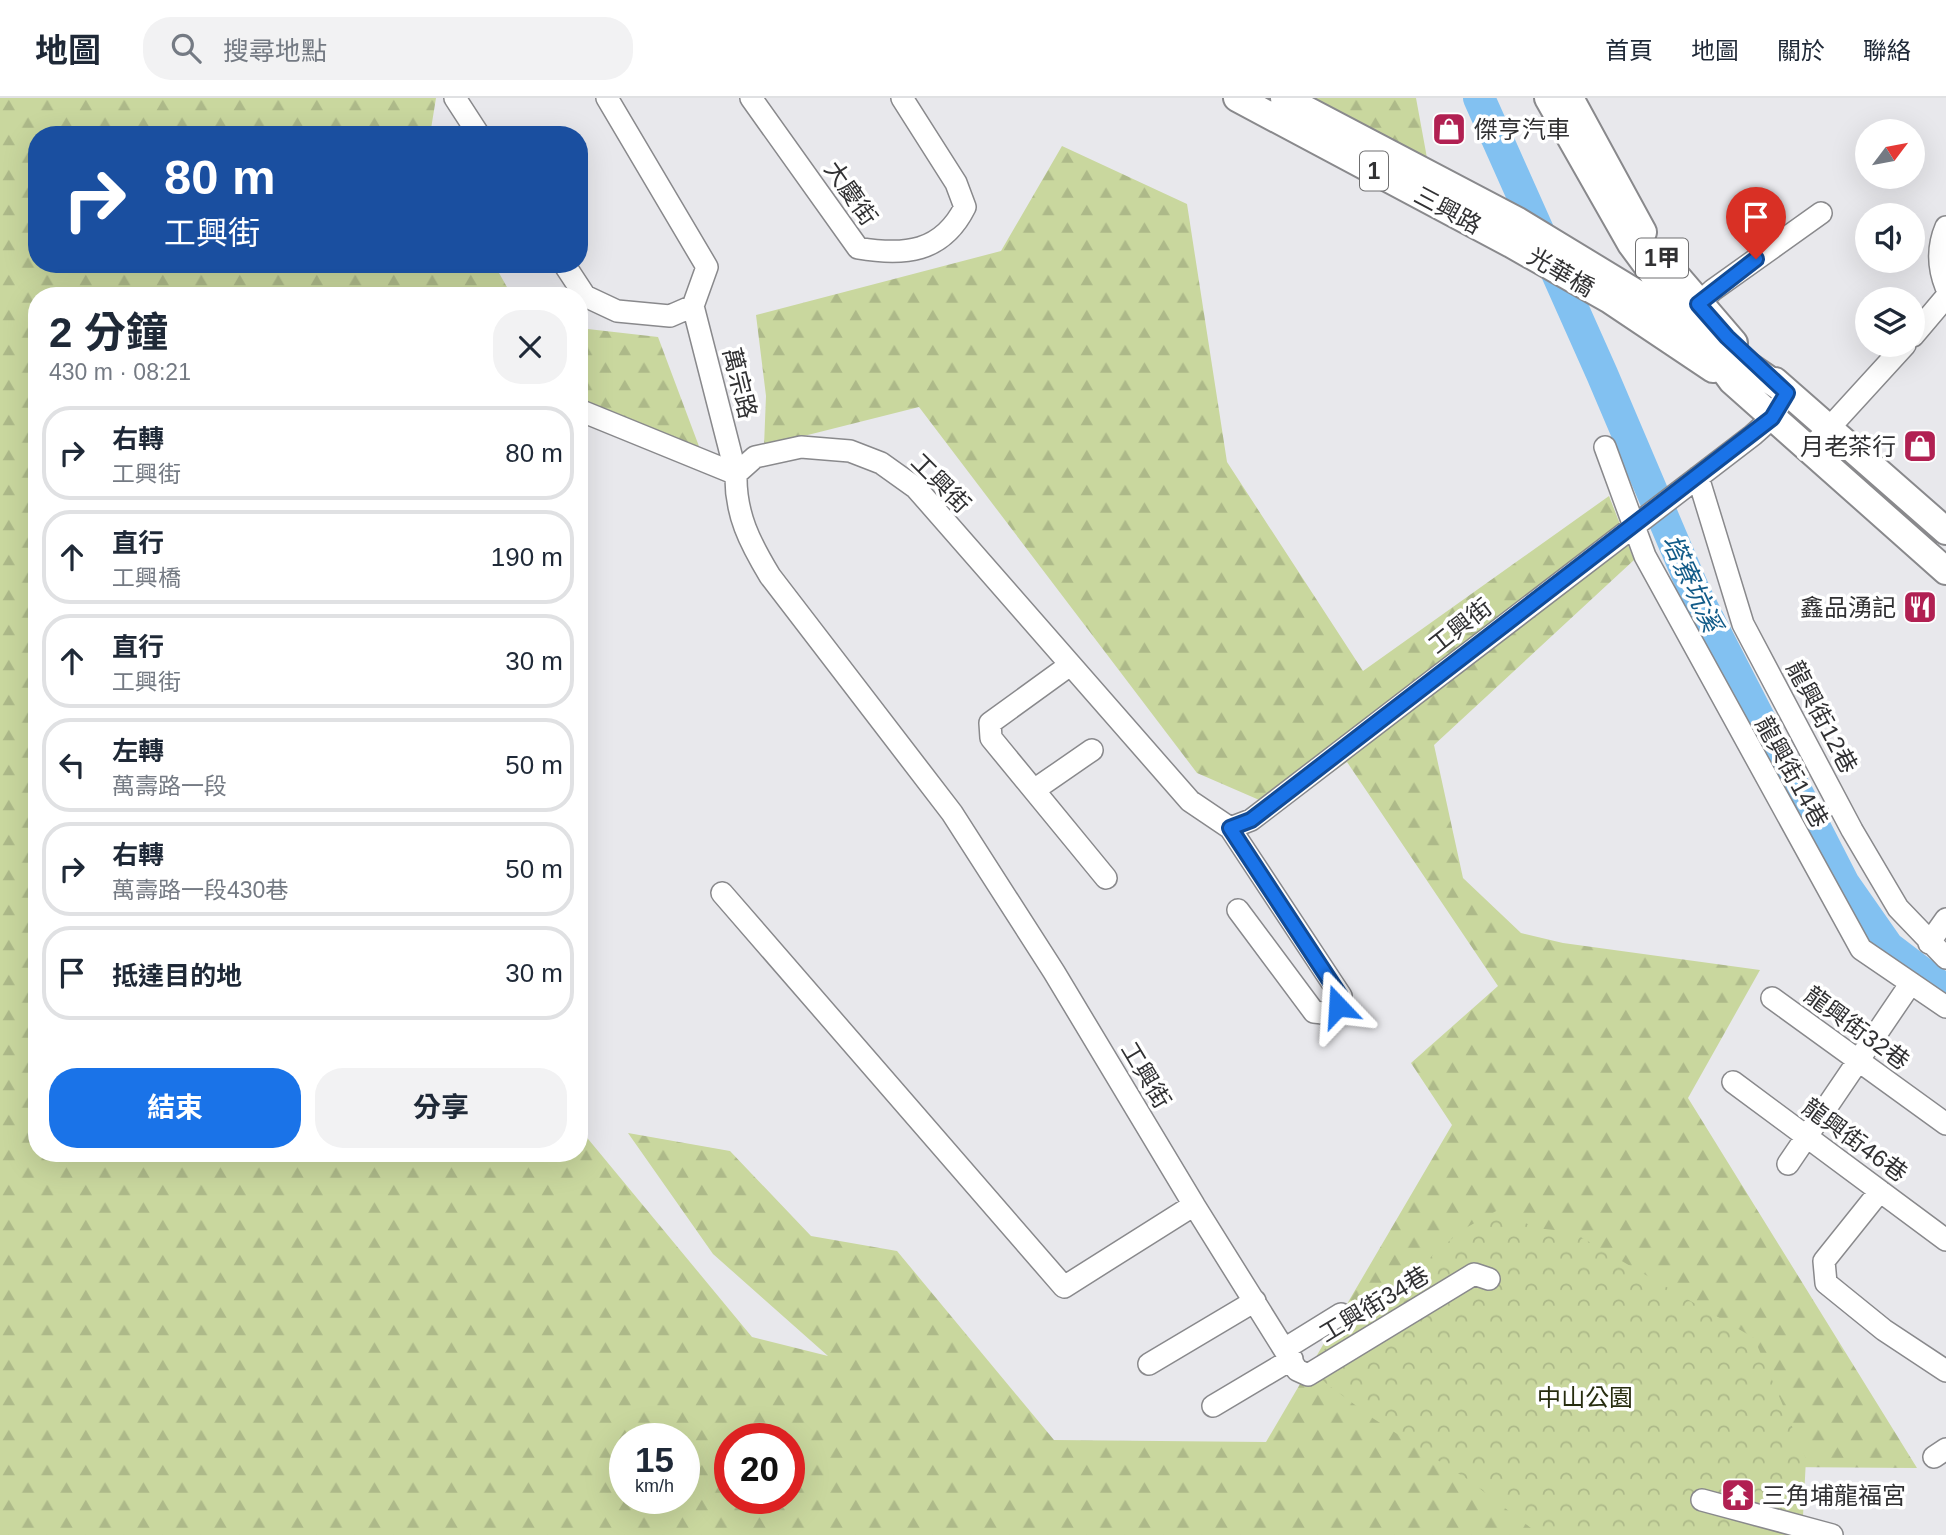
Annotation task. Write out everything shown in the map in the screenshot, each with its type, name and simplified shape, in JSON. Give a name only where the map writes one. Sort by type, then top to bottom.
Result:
[{"type":"main road","name":"三興路","points":[[1237,98],[1514,232]]},
{"type":"main road","name":"三興路","points":[[1284,98],[1514,232]]},
{"type":"main road","name":"1甲","points":[[1548,98],[1631,244],[1689,325],[1727,337],[1787,393]]},
{"type":"main road","name":"1甲","points":[[1570,98],[1645,234],[1689,325]]},
{"type":"main road","name":"光華橋","points":[[1514,232],[1609,287]]},
{"type":"main road","points":[[1609,287],[1634,265],[1631,244]]},
{"type":"main road","name":"1","points":[[1609,287],[1689,325],[1732,381],[1946,571]]},
{"type":"main road","points":[[1787,393],[1946,531]]},
{"type":"street","points":[[455,98],[473,126]]},
{"type":"street","points":[[588,297],[617,311],[670,316],[694,306],[707,267],[607,98]]},
{"type":"street","name":"大慶街","points":[[751,98],[858,248],[894,254],[932,243],[954,229],[965,207],[956,183],[902,98]]},
{"type":"street","points":[[1689,325],[1821,213]]},
{"type":"street","points":[[1946,227],[1941,237],[1938,267],[1946,287]]},
{"type":"street","points":[[1925,322],[1946,297]]},
{"type":"street","name":"萬宗路","points":[[694,306],[736,474]]},
{"type":"street","points":[[1809,450],[1894,357]]},
{"type":"street","points":[[1698,477],[1772,418],[1787,393]]},
{"type":"street","points":[[588,414],[736,474]]},
{"type":"street","name":"工興街","points":[[1289,1354],[1194,1205],[1054,972],[952,813],[763,564],[749,541],[736,500],[736,474],[755,457],[801,447],[850,451],[881,463],[916,488],[1190,801],[1230,828],[1251,820],[1698,477]]},
{"type":"street","name":"龍興街14巷","points":[[1605,447],[1651,568],[1861,948],[1946,1007]]},
{"type":"street","name":"龍興街12巷","points":[[1698,477],[1743,624],[1898,908],[1946,958]]},
{"type":"street","points":[[1070,665],[990,723],[991,738],[1106,878]]},
{"type":"street","points":[[1034,790],[1092,750]]},
{"type":"street","points":[[1230,828],[1340,996],[1338,1006],[1332,1014],[1314,1012],[1238,910]]},
{"type":"street","points":[[722,893],[1064,1287],[1194,1205]]},
{"type":"street","points":[[1929,943],[1946,919]]},
{"type":"street","points":[[1788,1164],[1911,983]]},
{"type":"street","name":"龍興街32巷","points":[[1772,998],[1946,1124]]},
{"type":"street","name":"龍興街46巷","points":[[1733,1082],[1946,1240]]},
{"type":"street","points":[[1880,1191],[1824,1261],[1826,1283],[1884,1329],[1946,1371]]},
{"type":"street","name":"工興街34巷","points":[[1289,1354],[1297,1370],[1308,1375],[1474,1274],[1489,1279]]},
{"type":"street","points":[[1149,1364],[1255,1301]]},
{"type":"street","points":[[1213,1406],[1289,1354],[1341,1314]]},
{"type":"street","points":[[1702,1500],[1832,1535]]},
{"type":"green space","points":[[0,98],[436,98],[431,126],[28,126],[28,273],[499,273],[507,287],[28,287],[28,1162],[588,1162],[588,1139],[752,1337],[828,1356],[713,1254],[628,1133],[730,1151],[811,1236],[897,1251],[1054,1440],[1266,1442],[1452,1125],[1411,1063],[1498,986],[1347,762],[1280,809],[1197,773],[919,407],[764,446],[766,396],[756,315],[1001,251],[1062,146],[1187,204],[1227,462],[1363,671],[1609,496],[1634,560],[1434,745],[1463,878],[1521,933],[1563,943],[1760,970],[1688,1098],[1917,1468],[1660,1466],[1683,1535],[0,1535]]},
{"type":"green space","points":[[1315,98],[1416,98],[1427,158]]},
{"type":"green space","points":[[588,329],[658,337],[700,449],[588,403]]},
{"type":"green space","name":"中山公園","points":[[1498,1210],[1536,1228],[1572,1232],[1754,1338],[1806,1459],[1802,1535],[1540,1535],[1470,1481],[1374,1419],[1304,1367],[1462,1230]]},
{"type":"waterway","name":"塔寮坑溪","points":[[1479,98],[1602,374],[1696,595],[1844,884],[1888,947],[1946,991]]},
{"type":"place","name":"傑亨汽車","points":[[1449,129]]},
{"type":"place","name":"月老茶行","points":[[1920,446]]},
{"type":"place","name":"鑫品湧記","points":[[1920,607]]},
{"type":"place","name":"三角埔龍福宮","points":[[1738,1495]]},
{"type":"route","points":[[1338,1006],[1340,996],[1230,828],[1251,820],[1772,418],[1787,393],[1727,337],[1698,304],[1756,259]]}]
